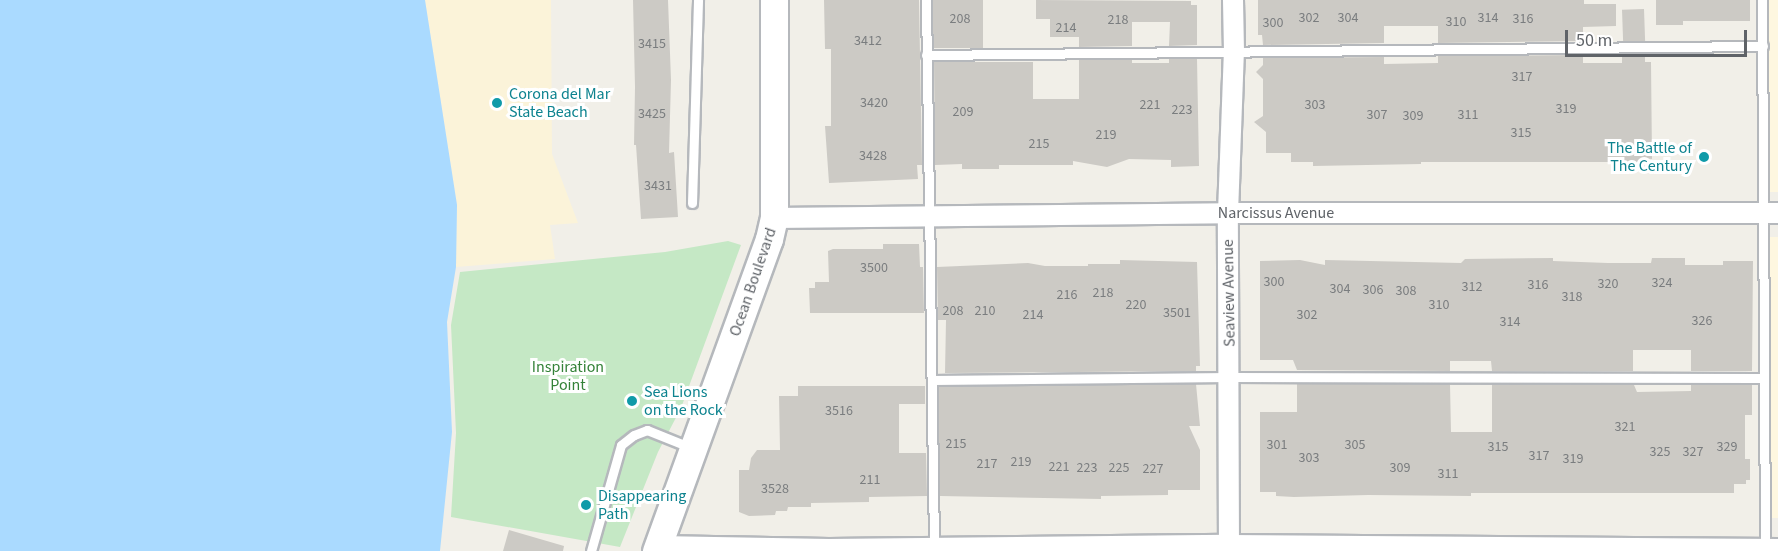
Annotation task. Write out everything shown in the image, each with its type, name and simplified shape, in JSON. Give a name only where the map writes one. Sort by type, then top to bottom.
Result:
[{"type":"street","name":"Ocean Boulevard","points":[[657,548],[774,218],[774,0]]},
{"type":"street","name":"Seaview Avenue","points":[[1229,548],[1228,213],[1234,52],[1233,0]]},
{"type":"street","name":"Narcissus Avenue","points":[[774,218],[1228,213],[1771,213]]},
{"type":"street","points":[[657,548],[829,550],[934,547],[1771,549]]},
{"type":"lane","points":[[692,203],[698,0]]},
{"type":"lane","points":[[926,0],[934,547]]},
{"type":"lane","points":[[1762,0],[1762,46],[1771,213],[1764,378],[1771,549]]},
{"type":"lane","points":[[926,55],[1762,46]]},
{"type":"lane","points":[[933,380],[1230,377],[1764,378]]},
{"type":"lane","points":[[591,551],[621,445],[634,435],[647,430],[694,448]]},
{"type":"shaded area","points":[[1763,0],[1778,0],[1778,192],[1763,192]]},
{"type":"shaded area","points":[[1763,237],[1778,237],[1778,518],[1763,518]]},
{"type":"green space","name":"Inspiration Point","points":[[728,241],[741,245],[681,408],[658,452],[620,547],[451,517],[456,433],[451,325],[460,272],[665,252]]},
{"type":"sand","name":"Corona del Mar State Beach","points":[[425,0],[551,0],[552,154],[578,223],[550,225],[555,259],[456,267],[457,205]]},
{"type":"water","points":[[0,0],[425,0],[457,205],[456,267],[447,322],[452,432],[440,551],[0,551]]},
{"type":"building","points":[[633,0],[668,0],[671,80],[669,153],[674,152],[678,217],[641,219],[636,145],[634,145]]},
{"type":"building","points":[[824,0],[919,0],[922,165],[917,165],[918,179],[829,183],[825,126],[831,126],[831,49],[825,49]]},
{"type":"building","points":[[933,0],[983,0],[983,48],[933,48]]},
{"type":"building","points":[[1036,0],[1191,1],[1191,5],[1197,5],[1197,45],[1169,46],[1170,22],[1132,22],[1132,46],[1079,47],[1079,37],[1050,37],[1050,19],[1036,19]]},
{"type":"building","points":[[1258,0],[1584,0],[1584,4],[1616,4],[1616,26],[1583,27],[1583,41],[1438,43],[1438,26],[1384,26],[1384,43],[1263,45],[1262,35],[1258,35]]},
{"type":"building","points":[[1656,0],[1750,0],[1750,21],[1683,21],[1683,25],[1656,25]]},
{"type":"building","points":[[1644,9],[1645,41],[1623,42],[1622,10]]},
{"type":"building","points":[[1622,54],[1645,54],[1645,62],[1651,62],[1652,159],[1643,158],[1643,162],[1421,162],[1421,164],[1313,166],[1313,162],[1291,162],[1291,153],[1266,153],[1266,132],[1254,122],[1263,116],[1263,79],[1256,72],[1263,65],[1263,58],[1384,57],[1384,64],[1438,63],[1438,56],[1583,55],[1583,63],[1622,63]]},
{"type":"building","points":[[1169,59],[1197,59],[1199,166],[1171,167],[1171,160],[1129,159],[1107,167],[1073,161],[1073,165],[999,165],[999,169],[962,169],[962,164],[935,165],[934,62],[1033,62],[1033,99],[1079,99],[1079,60],[1169,63]]},
{"type":"building","points":[[883,244],[919,244],[920,267],[923,267],[924,313],[810,313],[809,288],[815,288],[815,282],[829,282],[828,251],[833,249],[883,249]]},
{"type":"building","points":[[1553,258],[1553,261],[1651,263],[1652,258],[1685,258],[1685,265],[1723,265],[1723,261],[1753,261],[1752,371],[1691,371],[1691,350],[1633,350],[1633,371],[1492,371],[1491,361],[1450,361],[1450,371],[1297,370],[1293,360],[1260,360],[1260,261],[1300,260],[1325,265],[1325,260],[1461,263],[1465,259]]},
{"type":"building","points":[[1120,260],[1197,262],[1200,366],[1196,366],[1196,371],[945,373],[946,320],[938,320],[937,267],[1028,263],[1045,266],[1088,266],[1088,264],[1120,264]]},
{"type":"building","points":[[1196,384],[1200,426],[1189,426],[1200,450],[1200,490],[1168,490],[1168,495],[1101,496],[1101,499],[940,496],[938,387]]},
{"type":"building","points":[[1297,384],[1450,384],[1451,432],[1492,432],[1492,384],[1634,385],[1637,392],[1691,391],[1691,385],[1752,385],[1752,415],[1745,415],[1745,459],[1750,459],[1750,480],[1746,480],[1746,484],[1734,484],[1734,493],[1471,493],[1471,496],[1294,497],[1276,496],[1276,492],[1260,492],[1260,412],[1297,412]]},
{"type":"building","points":[[798,386],[925,386],[925,404],[899,404],[899,453],[926,453],[927,496],[869,497],[869,502],[811,503],[811,507],[788,507],[787,511],[776,511],[775,515],[749,516],[739,512],[739,470],[749,470],[751,458],[757,450],[780,450],[779,396],[798,396]]},
{"type":"building","points":[[509,530],[564,546],[563,551],[503,551]]},
{"type":"place","name":"Corona del Mar State Beach","points":[[497,103]]},
{"type":"place","name":"The Battle of The Century","points":[[1704,157]]},
{"type":"place","name":"Sea Lions on the Rock","points":[[632,401]]},
{"type":"place","name":"Disappearing Path","points":[[586,505]]}]
